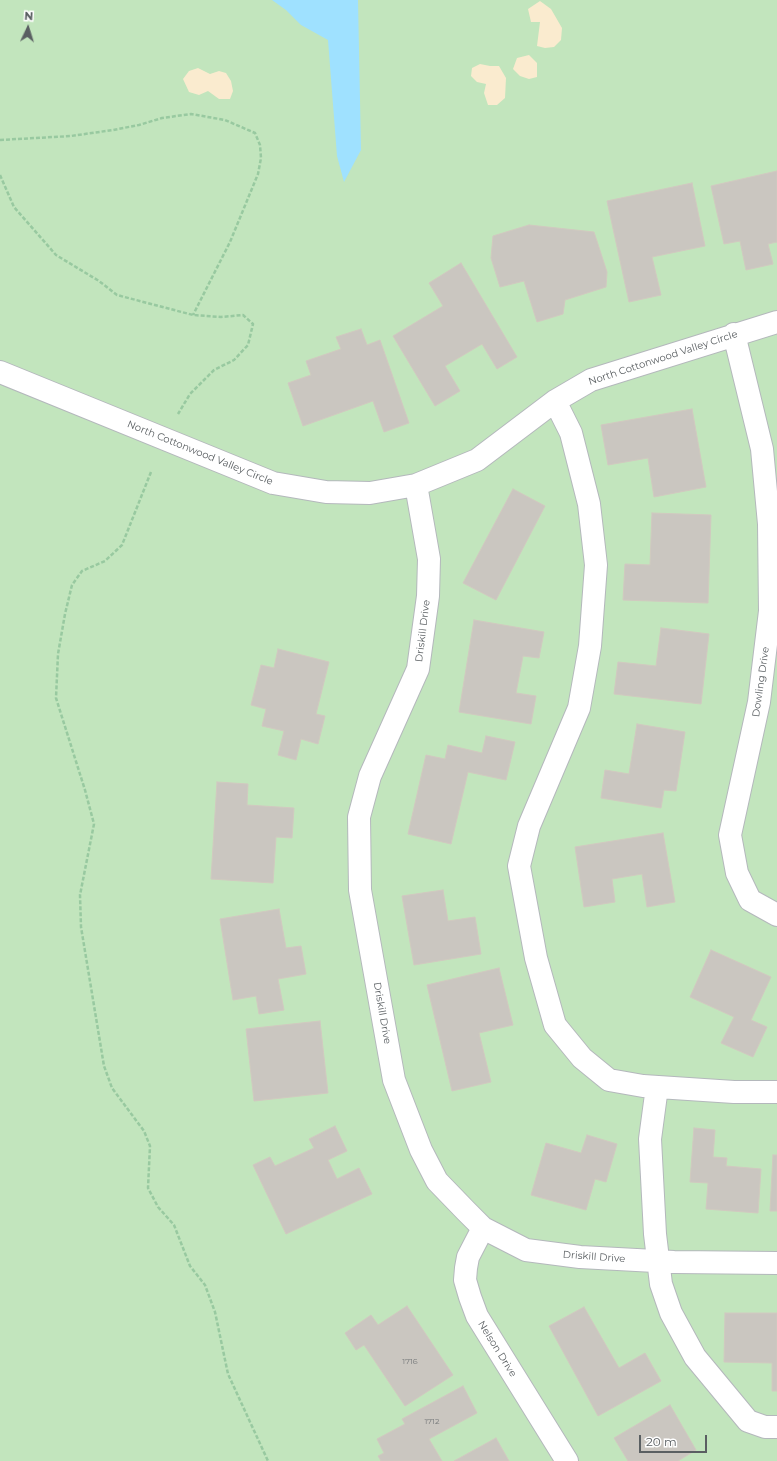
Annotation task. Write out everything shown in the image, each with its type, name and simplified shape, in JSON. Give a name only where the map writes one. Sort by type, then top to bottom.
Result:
[{"type":"street","name":"North Cottonwood Valley Circle","points":[[0,372],[273,483],[326,492],[370,493],[416,485],[477,460],[555,401],[591,380],[734,334],[777,322]]},
{"type":"street","name":"Dowling Drive","points":[[734,334],[762,449],[769,524],[770,611],[759,702],[730,835],[737,873],[750,900],[777,915]]},
{"type":"street","points":[[555,401],[571,433],[589,504],[596,565],[590,646],[579,708],[529,826],[519,866],[536,958],[555,1025],[582,1058],[610,1080],[657,1087],[734,1092],[777,1092]]},
{"type":"street","name":"Driskill Drive","points":[[416,485],[428,559],[428,596],[418,669],[370,776],[359,816],[360,890],[394,1080],[421,1150],[437,1181],[483,1228],[526,1250],[580,1257],[659,1261],[777,1263]]},
{"type":"street","points":[[657,1087],[650,1139],[655,1234],[662,1284],[671,1313],[695,1357],[748,1422],[765,1427],[777,1427]]},
{"type":"street","name":"Nelson Drive","points":[[483,1228],[468,1257],[465,1280],[470,1297],[477,1316],[567,1461]]},
{"type":"path","points":[[0,140],[71,136],[113,130],[139,125],[162,118],[191,114],[225,120],[255,133],[260,145],[262,158],[258,174],[230,242],[193,315]]},
{"type":"path","points":[[0,174],[14,207],[56,255],[99,281],[118,295],[193,315],[220,317],[243,315],[253,324],[248,345],[234,360],[214,370],[190,394],[178,414]]},
{"type":"path","points":[[151,472],[122,545],[105,561],[82,571],[72,585],[60,648],[56,698],[85,790],[94,824],[80,895],[81,927],[104,1066],[112,1088],[144,1132],[150,1146],[148,1188],[158,1207],[174,1225],[190,1266],[205,1285],[215,1312],[228,1374],[268,1461]]},
{"type":"green space","points":[[0,0],[777,0],[777,1461],[0,1461]]},
{"type":"sand","points":[[540,1],[551,9],[562,28],[561,40],[554,47],[545,48],[537,46],[540,22],[531,22],[528,9]]},
{"type":"sand","points":[[529,55],[537,63],[537,77],[529,79],[520,76],[513,69],[517,58]]},
{"type":"sand","points":[[480,64],[499,66],[506,78],[505,98],[497,105],[488,105],[484,93],[486,84],[477,82],[471,76],[472,68]]},
{"type":"sand","points":[[198,68],[210,74],[219,71],[226,73],[231,81],[233,91],[230,99],[219,99],[208,91],[199,95],[189,92],[183,79],[189,71]]},
{"type":"water","points":[[272,0],[358,0],[361,150],[344,182],[337,156],[328,40],[301,25],[286,10]]},
{"type":"building","points":[[777,171],[777,242],[768,244],[773,264],[746,270],[740,241],[724,244],[711,186]]},
{"type":"building","points":[[692,183],[705,246],[652,257],[661,295],[629,302],[607,201]]},
{"type":"building","points":[[529,225],[594,232],[607,272],[606,287],[565,300],[563,314],[537,322],[524,281],[500,287],[491,258],[493,236]]},
{"type":"building","points":[[461,263],[517,357],[497,369],[482,344],[445,366],[460,391],[435,406],[393,336],[443,306],[429,283]]},
{"type":"building","points":[[361,329],[367,345],[380,340],[409,423],[384,432],[373,401],[303,426],[288,383],[311,375],[306,361],[341,349],[336,337]]},
{"type":"building","points":[[692,409],[706,487],[654,497],[648,458],[608,465],[601,425]]},
{"type":"building","points":[[513,489],[545,506],[496,600],[463,583]]},
{"type":"building","points":[[652,513],[711,515],[708,603],[623,600],[625,564],[650,565]]},
{"type":"building","points":[[474,620],[544,632],[539,658],[523,656],[516,693],[536,696],[531,724],[459,712]]},
{"type":"building","points":[[661,628],[709,634],[701,704],[614,694],[618,662],[656,666]]},
{"type":"building","points":[[278,649],[329,662],[316,714],[325,716],[318,744],[301,739],[296,760],[278,755],[284,731],[262,726],[266,709],[251,705],[261,665],[274,668]]},
{"type":"building","points":[[637,724],[685,732],[676,791],[664,790],[661,808],[601,798],[605,770],[629,774]]},
{"type":"building","points":[[486,736],[515,742],[506,780],[468,772],[451,844],[408,834],[426,755],[445,759],[448,745],[482,753]]},
{"type":"building","points":[[217,782],[248,784],[247,805],[294,808],[292,838],[276,837],[273,883],[211,879]]},
{"type":"building","points":[[663,833],[675,902],[647,907],[642,874],[612,879],[615,902],[584,907],[575,847]]},
{"type":"building","points":[[443,890],[448,921],[475,917],[481,954],[414,965],[402,896]]},
{"type":"building","points":[[279,909],[286,948],[301,946],[306,974],[278,979],[284,1010],[259,1014],[256,996],[233,1000],[220,919]]},
{"type":"building","points":[[711,950],[771,977],[751,1020],[767,1027],[753,1057],[721,1043],[734,1017],[690,997]]},
{"type":"building","points":[[499,968],[513,1025],[479,1033],[491,1082],[452,1091],[427,985]]},
{"type":"building","points":[[320,1021],[328,1093],[254,1101],[246,1029]]},
{"type":"building","points":[[335,1126],[347,1151],[328,1160],[337,1179],[359,1168],[372,1194],[286,1234],[253,1165],[270,1157],[275,1166],[314,1148],[309,1139]]},
{"type":"building","points":[[694,1128],[715,1130],[713,1157],[727,1158],[726,1166],[761,1169],[758,1213],[706,1209],[708,1183],[690,1182]]},
{"type":"building","points":[[587,1135],[617,1144],[606,1182],[595,1179],[586,1210],[531,1195],[546,1143],[581,1153]]},
{"type":"building","points":[[773,1155],[777,1155],[777,1211],[770,1211]]},
{"type":"building","points":[[407,1306],[453,1375],[405,1406],[364,1345],[356,1350],[345,1333],[371,1315],[378,1325]]},
{"type":"building","points":[[584,1307],[619,1368],[645,1353],[661,1381],[598,1416],[549,1326]]},
{"type":"building","points":[[725,1313],[777,1313],[777,1391],[772,1391],[772,1363],[724,1362]]},
{"type":"building","points":[[463,1386],[477,1413],[429,1439],[442,1461],[381,1461],[378,1456],[384,1453],[377,1439],[405,1424],[402,1419]]},
{"type":"building","points":[[670,1405],[696,1450],[678,1461],[628,1461],[614,1438]]},
{"type":"building","points":[[496,1438],[509,1461],[454,1461]]}]
